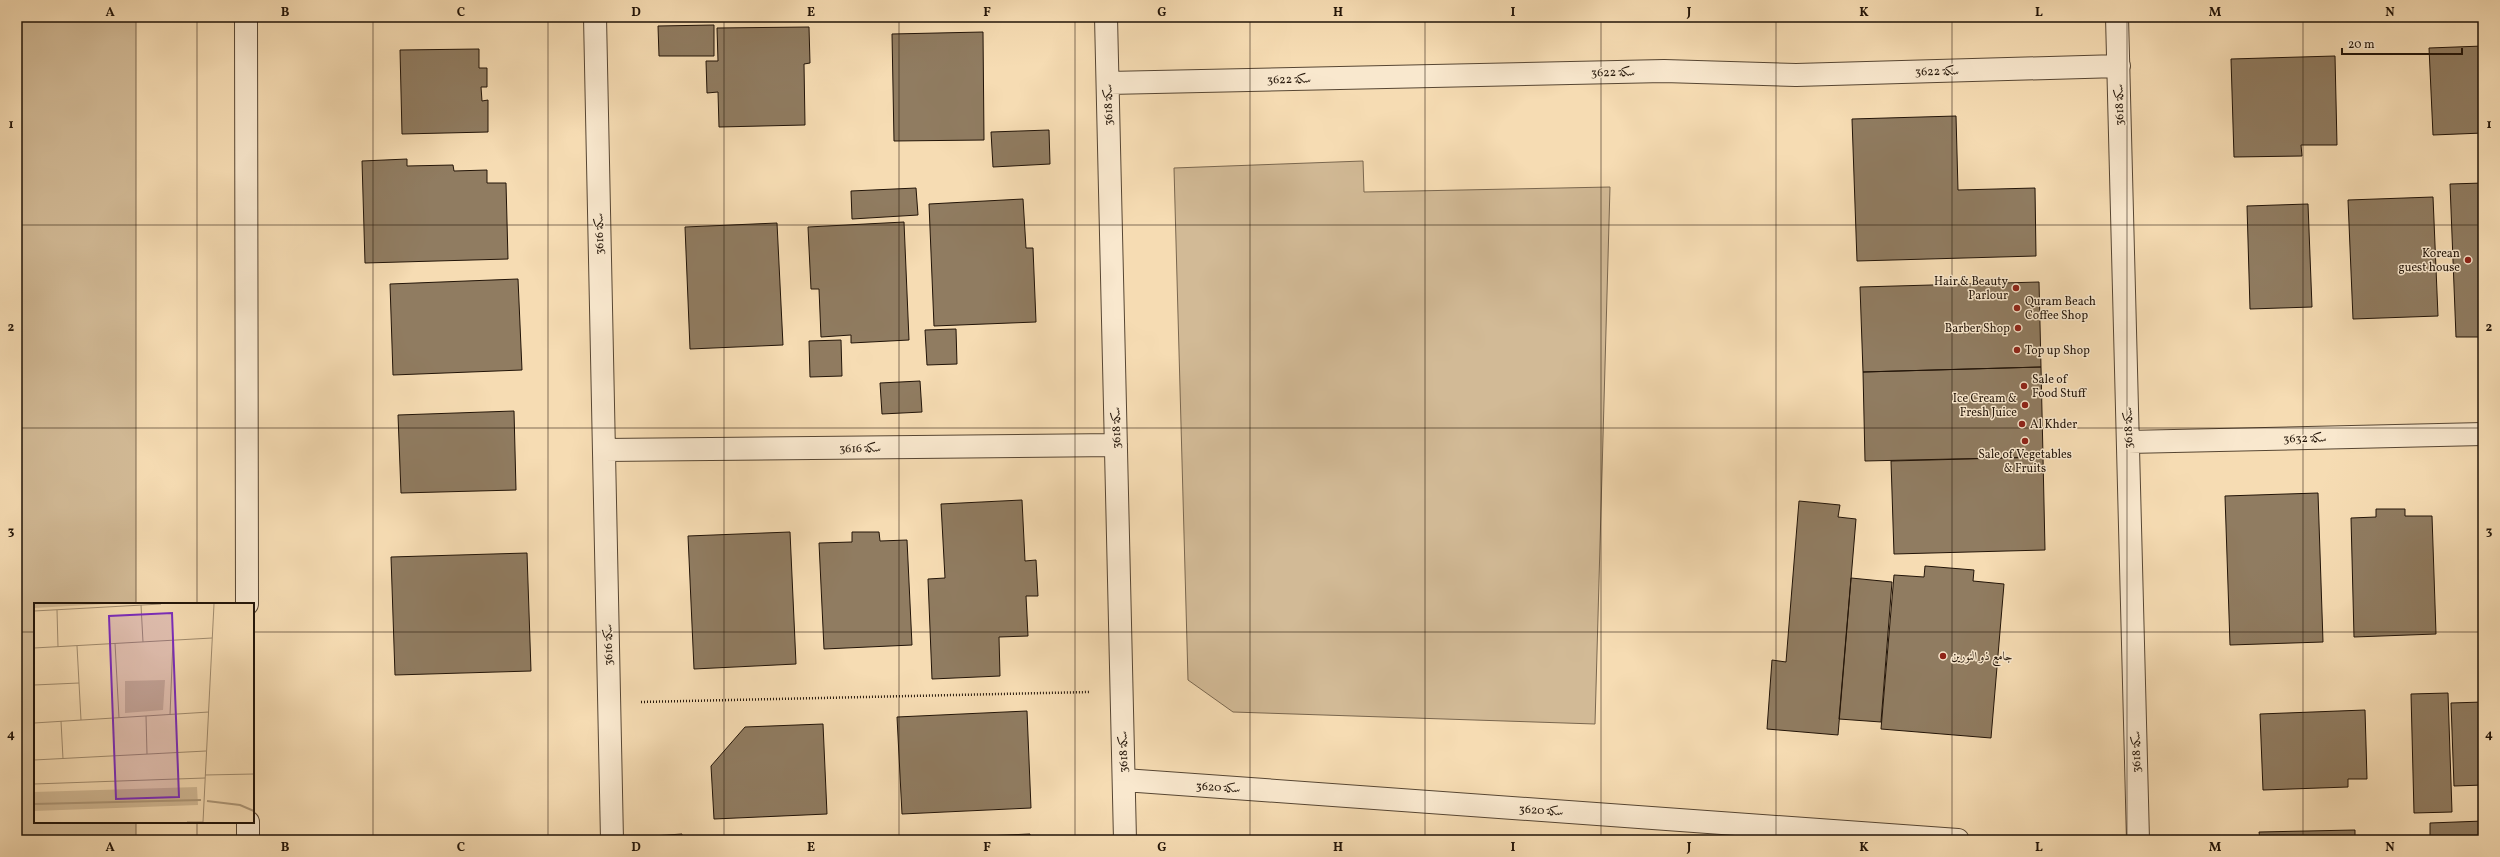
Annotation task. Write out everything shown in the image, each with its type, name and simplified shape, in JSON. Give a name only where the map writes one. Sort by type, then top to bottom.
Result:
[{"type":"street","points":[[246,17],[247,603]]},
{"type":"street","name":"سكة 3616","points":[[595,17],[612,840]]},
{"type":"street","name":"سكة 3618","points":[[1106,17],[1125,840]]},
{"type":"street","name":"سكة 3618","points":[[2117,17],[2138,840]]},
{"type":"street","name":"سكة 3622","points":[[1108,83],[1664,70],[1796,74],[2118,66]]},
{"type":"street","name":"سكة 3632","points":[[2128,442],[2483,434]]},
{"type":"street","name":"سكة 3616","points":[[604,450],[1116,445]]},
{"type":"street","name":"سكة 3620","points":[[1124,780],[1958,840]]},
{"type":"street","points":[[248,823],[248,840]]},
{"type":"path","points":[[610,703],[1122,691]]},
{"type":"shaded area","points":[[17,17],[136,17],[136,603],[34,603],[34,823],[136,823],[136,840],[17,840]]},
{"type":"shaded area","points":[[1363,161],[1364,192],[1610,187],[1595,724],[1233,712],[1188,680],[1174,168]]},
{"type":"building","points":[[388,17],[467,17],[388,20]]},
{"type":"building","points":[[2229,17],[2308,17],[2229,19]]},
{"type":"building","points":[[714,25],[714,56],[659,56],[658,26]]},
{"type":"building","points":[[809,27],[810,63],[804,64],[805,125],[719,127],[718,92],[707,93],[706,61],[718,61],[717,28]]},
{"type":"building","points":[[983,32],[984,140],[894,141],[892,34]]},
{"type":"building","points":[[2483,46],[2483,133],[2433,135],[2429,48]]},
{"type":"building","points":[[479,49],[479,68],[487,68],[487,87],[481,87],[482,101],[488,100],[488,132],[402,134],[400,50]]},
{"type":"building","points":[[2335,56],[2337,145],[2301,145],[2302,156],[2234,157],[2231,59]]},
{"type":"building","points":[[1956,116],[1958,190],[2035,188],[2036,256],[1857,261],[1852,119]]},
{"type":"building","points":[[1049,130],[1050,164],[993,167],[991,132]]},
{"type":"building","points":[[407,159],[407,166],[453,165],[454,171],[487,170],[487,183],[506,183],[508,259],[365,263],[362,161]]},
{"type":"building","name":"Korean guest house","points":[[2483,183],[2483,337],[2456,337],[2450,184]]},
{"type":"building","points":[[916,188],[918,215],[852,219],[851,191]]},
{"type":"building","points":[[2433,197],[2438,316],[2353,319],[2348,200]]},
{"type":"building","points":[[1023,199],[1026,248],[1033,248],[1036,322],[934,326],[929,204]]},
{"type":"building","points":[[2308,204],[2312,307],[2250,309],[2247,206]]},
{"type":"building","points":[[904,222],[909,340],[851,343],[851,335],[821,337],[819,289],[811,289],[808,227]]},
{"type":"building","points":[[777,223],[783,345],[690,349],[685,227]]},
{"type":"building","points":[[518,279],[522,370],[393,375],[390,284]]},
{"type":"building","points":[[2039,282],[2041,367],[1863,372],[1860,287]]},
{"type":"building","points":[[956,329],[957,364],[927,365],[925,330]]},
{"type":"building","points":[[841,340],[842,376],[810,377],[809,341]]},
{"type":"building","points":[[2041,367],[2043,457],[1865,461],[1863,372]]},
{"type":"building","points":[[920,381],[922,412],[882,414],[880,383]]},
{"type":"building","points":[[514,411],[516,490],[401,493],[398,415]]},
{"type":"building","points":[[2043,457],[2045,550],[1894,554],[1891,461]]},
{"type":"building","points":[[2318,493],[2323,642],[2230,645],[2225,496]]},
{"type":"building","points":[[1022,500],[1025,561],[1036,560],[1038,596],[1026,596],[1028,636],[999,637],[1000,676],[932,679],[928,579],[945,578],[941,504]]},
{"type":"building","points":[[1799,501],[1840,505],[1838,517],[1856,519],[1838,735],[1767,729],[1772,660],[1786,662]]},
{"type":"building","points":[[2376,509],[2405,509],[2405,516],[2432,516],[2436,634],[2354,637],[2351,518],[2376,517]]},
{"type":"building","points":[[790,532],[796,664],[694,669],[688,536]]},
{"type":"building","points":[[852,532],[879,532],[880,541],[907,540],[912,645],[824,649],[819,543],[852,542]]},
{"type":"building","points":[[527,553],[531,671],[395,675],[391,557]]},
{"type":"building","name":"جامع ذو النورين","points":[[1925,566],[1974,570],[1973,581],[2004,584],[1991,738],[1881,729],[1894,575],[1924,577]]},
{"type":"building","points":[[1851,578],[1892,582],[1881,722],[1839,719]]},
{"type":"building","points":[[2448,693],[2452,812],[2414,813],[2411,694]]},
{"type":"building","points":[[2483,702],[2483,785],[2454,786],[2451,703]]},
{"type":"building","points":[[2365,710],[2367,779],[2348,779],[2348,787],[2263,790],[2260,714]]},
{"type":"building","points":[[1027,711],[1031,808],[902,814],[897,717]]},
{"type":"building","points":[[823,724],[827,814],[714,819],[711,766],[745,727]]},
{"type":"building","points":[[2483,821],[2483,840],[2430,840],[2430,823]]},
{"type":"building","points":[[2355,830],[2355,840],[2260,840],[2259,832]]},
{"type":"building","points":[[682,834],[682,840],[653,840],[653,836]]},
{"type":"building","points":[[1030,834],[1031,840],[918,840],[918,839]]},
{"type":"place","name":"Korean guest house","points":[[2468,260]]},
{"type":"place","name":"Hair & Beauty Parlour","points":[[2016,288]]},
{"type":"place","name":"Quram Beach Coffee Shop","points":[[2017,308]]},
{"type":"place","name":"Barber Shop","points":[[2018,328]]},
{"type":"place","name":"Top up Shop","points":[[2017,350]]},
{"type":"place","name":"Sale of Food Stuff","points":[[2024,386]]},
{"type":"place","name":"Ice Cream & Fresh Juice","points":[[2025,405]]},
{"type":"place","name":"Al Khder","points":[[2022,424]]},
{"type":"place","name":"Sale of Vegetables & Fruits","points":[[2025,441]]},
{"type":"place","name":"جامع ذو النورين","points":[[1943,656]]}]
